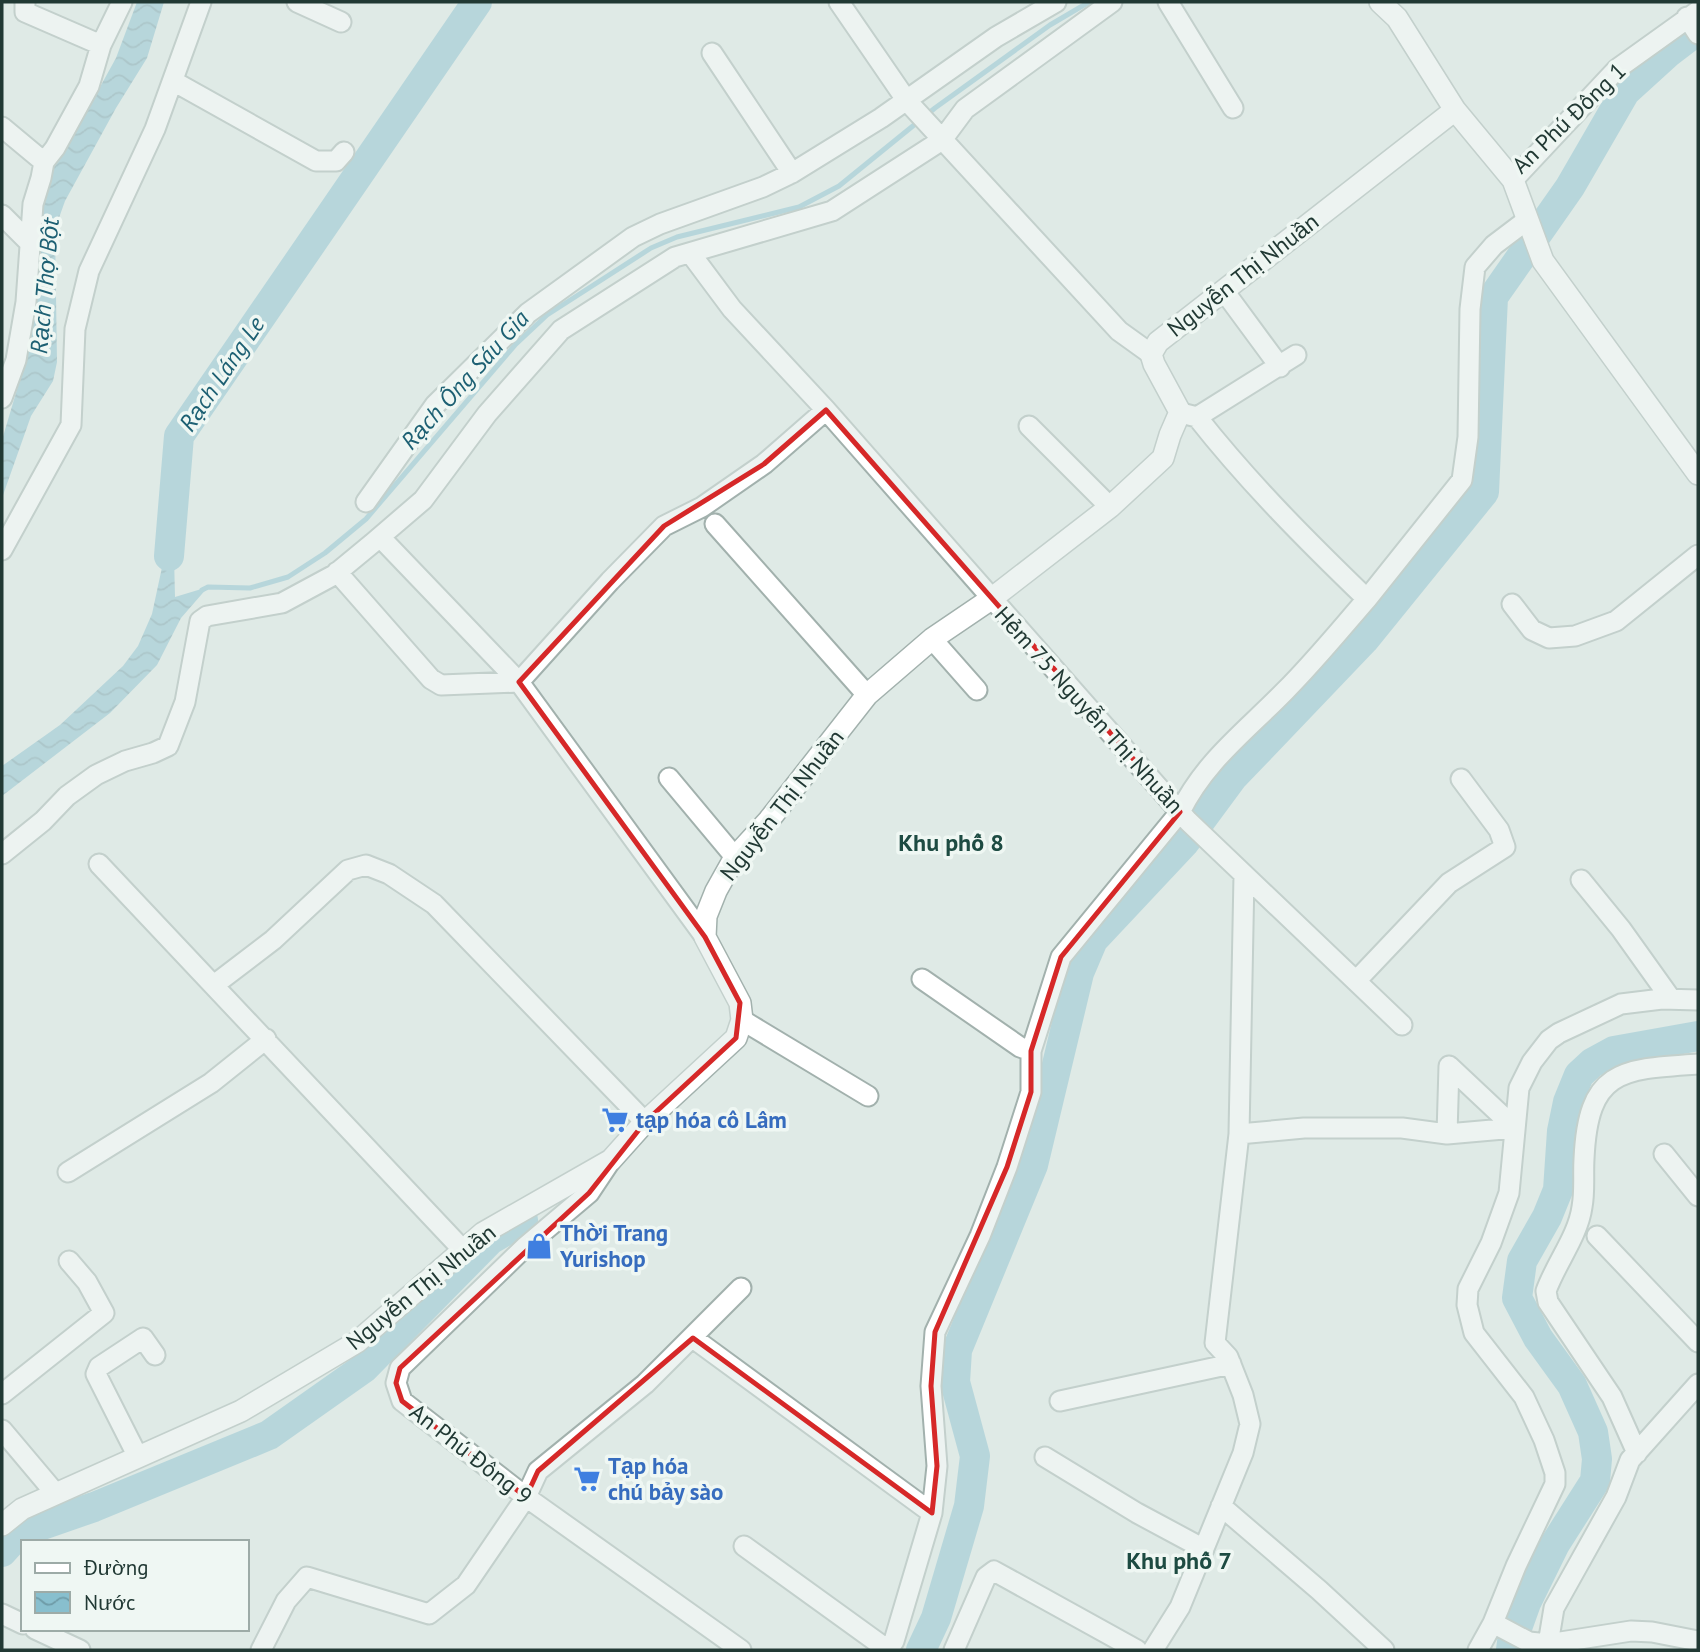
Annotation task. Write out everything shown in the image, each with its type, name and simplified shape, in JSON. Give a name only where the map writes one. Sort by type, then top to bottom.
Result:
[{"type":"street","points":[[25,2],[25,12],[101,45]]},
{"type":"street","points":[[2,398],[16,360],[26,302],[33,204],[44,162],[55,148],[89,86],[101,45],[121,2]]},
{"type":"street","points":[[2,550],[71,425],[75,329],[89,271],[155,129],[201,2]]},
{"type":"street","points":[[297,2],[341,23]]},
{"type":"street","points":[[839,2],[910,103],[938,136],[1119,331],[1151,354]]},
{"type":"street","points":[[366,502],[435,405],[528,313],[633,237],[660,224],[763,187],[792,173],[910,103],[996,37],[1056,2]]},
{"type":"street","points":[[2,854],[43,821],[67,796],[96,775],[125,761],[168,746],[185,702],[200,621],[207,616],[282,603],[337,572],[423,500],[487,414],[561,330],[675,257],[832,211],[938,136],[965,108],[1112,2]]},
{"type":"street","points":[[1167,2],[1233,108]]},
{"type":"street","points":[[1380,2],[1397,18],[1455,110]]},
{"type":"street","name":"An Phú Đông 1","points":[[1455,110],[1513,180],[1618,69],[1694,22]]},
{"type":"street","points":[[712,54],[792,173]]},
{"type":"street","points":[[173,81],[316,161],[336,161],[344,152]]},
{"type":"street","name":"Nguyễn Thị Nhuần","points":[[705,937],[706,916],[735,857],[769,820],[867,695],[932,639],[990,599],[1110,506],[1163,458],[1170,435],[1189,415],[1154,364],[1151,354],[1158,342],[1455,110]]},
{"type":"street","points":[[2,127],[44,162]]},
{"type":"street","points":[[1513,180],[1543,261],[1698,474]]},
{"type":"street","points":[[2,215],[30,243]]},
{"type":"street","points":[[744,1546],[888,1650],[894,1642],[932,1513],[937,1466],[931,1386],[935,1332],[980,1236],[1007,1167],[1031,1092],[1031,1051],[1061,957],[1184,817],[1192,788],[1228,744],[1303,673],[1367,599],[1462,480],[1468,437],[1470,309],[1475,267],[1494,245],[1529,224]]},
{"type":"street","name":"Hẻm 75 Nguyễn Thị Nhuần","points":[[691,254],[732,309],[826,410],[1184,817],[1402,1025]]},
{"type":"street","points":[[1224,291],[1280,367]]},
{"type":"street","points":[[1296,355],[1280,367],[1189,415],[1273,506],[1367,599]]},
{"type":"street","points":[[337,572],[431,679],[441,685],[519,682],[610,580],[664,526],[702,507],[764,464],[826,410]]},
{"type":"street","points":[[1029,426],[1110,506]]},
{"type":"street","points":[[715,524],[867,695]]},
{"type":"street","points":[[380,537],[519,682],[705,937],[740,1003],[742,1020],[868,1096]]},
{"type":"street","points":[[1512,604],[1532,630],[1549,638],[1575,636],[1616,621],[1698,555]]},
{"type":"street","points":[[932,639],[977,690]]},
{"type":"street","points":[[669,778],[735,857]]},
{"type":"street","points":[[1356,981],[1449,883],[1505,847],[1499,830],[1461,779]]},
{"type":"street","points":[[99,864],[463,1250]]},
{"type":"street","points":[[214,985],[273,940],[348,870],[366,865],[389,874],[434,904],[645,1122]]},
{"type":"street","points":[[1153,1650],[1180,1607],[1242,1453],[1250,1424],[1228,1357],[1215,1343],[1239,1134],[1244,875]]},
{"type":"street","points":[[1581,880],[1621,929],[1671,999]]},
{"type":"street","points":[[922,979],[1020,1047],[1031,1051]]},
{"type":"street","points":[[1478,1650],[1498,1626],[1516,1566],[1555,1484],[1555,1473],[1544,1440],[1524,1397],[1474,1333],[1467,1305],[1468,1289],[1491,1243],[1509,1193],[1519,1088],[1532,1062],[1549,1040],[1559,1033],[1621,1004],[1671,999],[1698,1000]]},
{"type":"street","name":"Nguyễn Thị Nhuần","points":[[2,1525],[22,1509],[241,1411],[357,1342],[483,1233],[611,1160],[645,1122],[736,1038],[742,1020]]},
{"type":"street","points":[[68,1172],[211,1083],[266,1039]]},
{"type":"street","points":[[1637,1453],[1612,1397],[1548,1302],[1546,1291],[1582,1210],[1588,1121],[1597,1094],[1612,1079],[1636,1069],[1698,1064]]},
{"type":"street","points":[[1447,1134],[1449,1066],[1515,1128]]},
{"type":"street","points":[[1239,1134],[1304,1128],[1402,1128],[1447,1134],[1515,1128]]},
{"type":"street","points":[[1664,1154],[1698,1196]]},
{"type":"street","name":"An Phú Đông 9","points":[[611,1160],[589,1192],[525,1247],[400,1368],[396,1383],[402,1401],[526,1497],[741,1650]]},
{"type":"street","points":[[1597,1236],[1698,1342]]},
{"type":"street","points":[[2,1394],[104,1313],[87,1282],[69,1261]]},
{"type":"street","points":[[261,1650],[286,1601],[307,1577],[429,1614],[466,1585],[526,1497],[538,1471],[645,1384],[741,1288]]},
{"type":"street","points":[[138,1457],[96,1374],[99,1367],[143,1338],[155,1355]]},
{"type":"street","points":[[693,1338],[932,1513]]},
{"type":"street","points":[[1060,1401],[1231,1364]]},
{"type":"street","points":[[1539,1643],[1554,1608],[1616,1497],[1630,1460],[1698,1384]]},
{"type":"street","points":[[2,1430],[56,1494]]},
{"type":"street","points":[[1045,1457],[1137,1513],[1204,1549]]},
{"type":"street","points":[[1221,1506],[1319,1590],[1370,1646]]},
{"type":"street","points":[[954,1650],[986,1577],[994,1571],[1137,1650]]},
{"type":"street","points":[[2,1614],[21,1623]]},
{"type":"street","points":[[1498,1626],[1539,1643],[1631,1631],[1652,1632],[1698,1641]]},
{"type":"street","points":[[39,1631],[80,1650]]},
{"type":"highlighted area","points":[[826,410],[1180,812],[1061,957],[1031,1051],[1031,1092],[1007,1167],[935,1332],[931,1386],[937,1466],[932,1513],[693,1338],[538,1471],[526,1497],[402,1401],[396,1383],[400,1368],[589,1193],[645,1122],[736,1038],[740,1003],[705,937],[519,682],[664,526],[764,464]]},
{"type":"water","name":"Rạch Thợ Bột","points":[[137,2],[164,2],[147,58],[65,201],[55,229],[57,362],[53,381],[31,416],[2,498],[2,440],[21,376],[43,178],[84,116],[116,58]]},
{"type":"water","points":[[173,516],[175,597],[208,587],[181,618],[157,665],[110,713],[2,796],[2,766],[60,725],[123,666],[138,646],[152,614]]},
{"type":"waterway","name":"Rạch Láng Le","points":[[169,556],[179,436],[477,2]]},
{"type":"waterway","name":"Rạch Ông Sáu Gia","points":[[202,590],[208,587],[250,588],[288,577],[325,553],[366,519],[515,345],[547,315],[651,248],[677,237],[799,207],[839,186],[935,108],[1050,25],[1089,2]]},
{"type":"waterway","points":[[921,1650],[936,1618],[969,1506],[975,1456],[955,1382],[957,1350],[1033,1165],[1079,973],[1093,940],[1184,843],[1232,778],[1364,640],[1484,492],[1493,297],[1570,187],[1625,92],[1698,30]]},
{"type":"waterway","points":[[1511,1650],[1526,1603],[1555,1544],[1595,1481],[1597,1459],[1593,1432],[1572,1385],[1538,1338],[1517,1298],[1522,1261],[1547,1217],[1558,1190],[1562,1131],[1568,1102],[1579,1075],[1592,1063],[1614,1051],[1698,1036]]},
{"type":"waterway","points":[[2,1552],[19,1533],[94,1507],[269,1435],[364,1368],[490,1240],[523,1220]]},
{"type":"place","name":"tạp hóa cô Lâm","points":[[615,1120]]},
{"type":"place","name":"Thời Trang Yurishop","points":[[539,1246]]},
{"type":"place","name":"Tạp hóa chú bảy sào","points":[[587,1479]]},
{"type":"district","name":"Khu phố 8","points":[[951,843]]},
{"type":"district","name":"Khu phố 7","points":[[1179,1561]]}]
